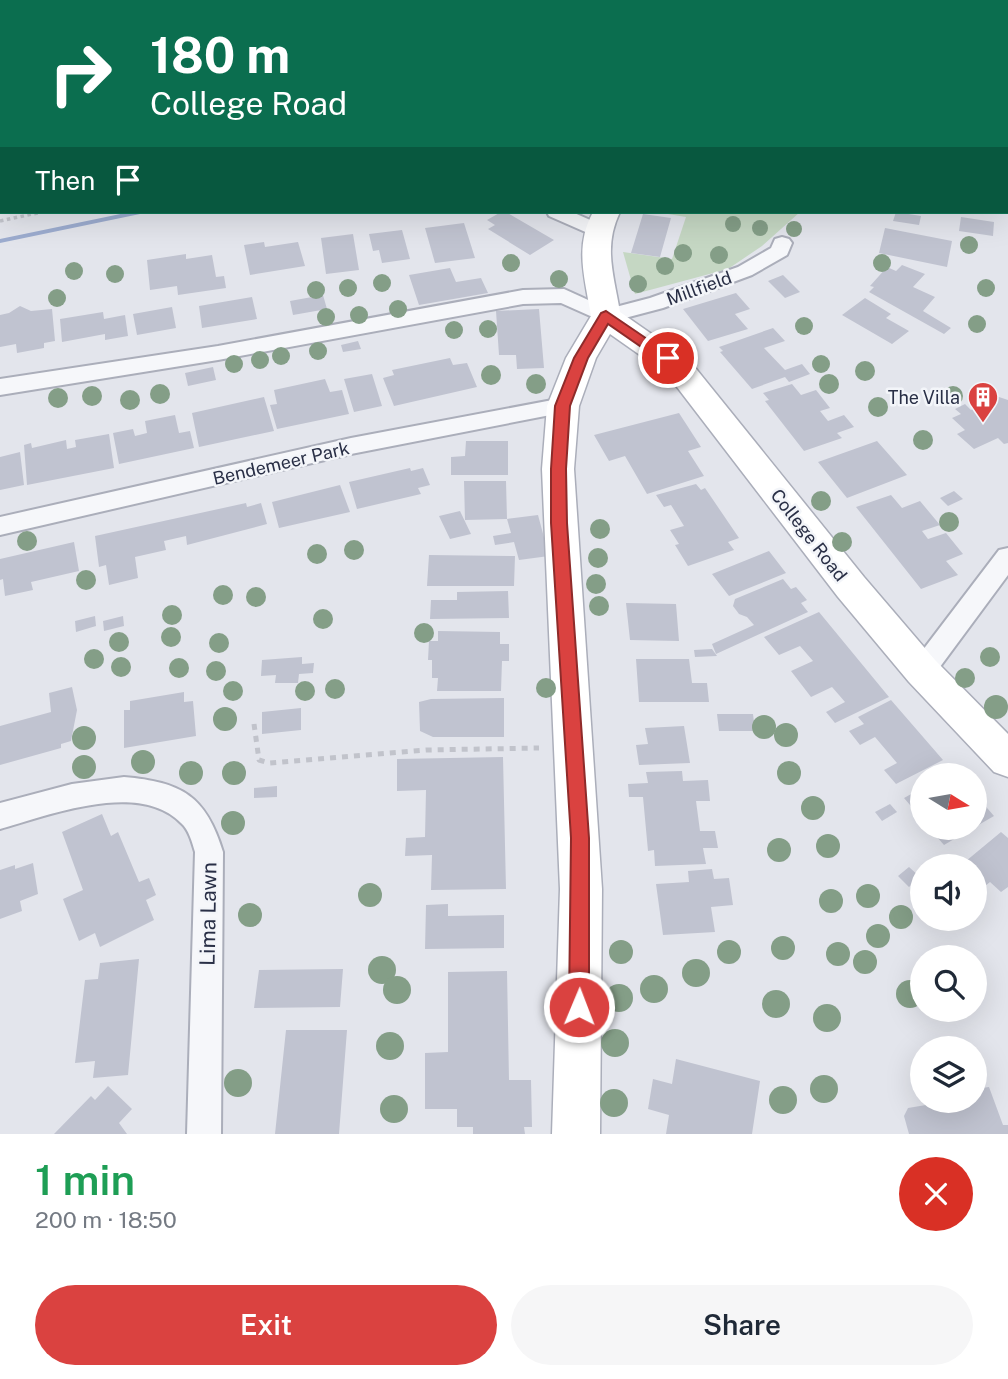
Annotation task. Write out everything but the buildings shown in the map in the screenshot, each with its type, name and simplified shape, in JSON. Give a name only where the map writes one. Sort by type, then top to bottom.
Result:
[{"type":"main road","points":[[576,1134],[582,889],[558,469],[563,406],[581,358],[606,316],[595,250],[602,221]]},
{"type":"main road","name":"College Road","points":[[606,316],[678,367],[808,534],[922,671],[1008,760]]},
{"type":"street","points":[[566,214],[602,221]]},
{"type":"street","name":"Millfield","points":[[606,316],[656,303],[745,271],[780,251],[782,243]]},
{"type":"street","points":[[0,387],[218,353],[523,297],[564,296],[606,316]]},
{"type":"street","name":"Bendemeer Park","points":[[0,526],[401,435],[563,406]]},
{"type":"street","points":[[922,671],[1008,557]]},
{"type":"street","name":"Lima Lawn","points":[[0,816],[79,795],[110,790],[140,791],[178,803],[192,815],[202,830],[209,852],[204,1134]]},
{"type":"path","points":[[0,221],[33,214]]},
{"type":"path","points":[[254,724],[259,760],[269,763],[426,750],[575,747]]},
{"type":"green space","points":[[668,214],[798,214],[762,246],[728,269],[635,294],[623,252],[672,259],[686,217]]},
{"type":"waterway","points":[[0,241],[130,214]]},
{"type":"place","name":"The Villa","points":[[983,424]]},
{"type":"route","points":[[579,1007],[582,889],[578,780],[559,523],[558,469],[563,406],[581,358],[606,316],[668,358]]}]
